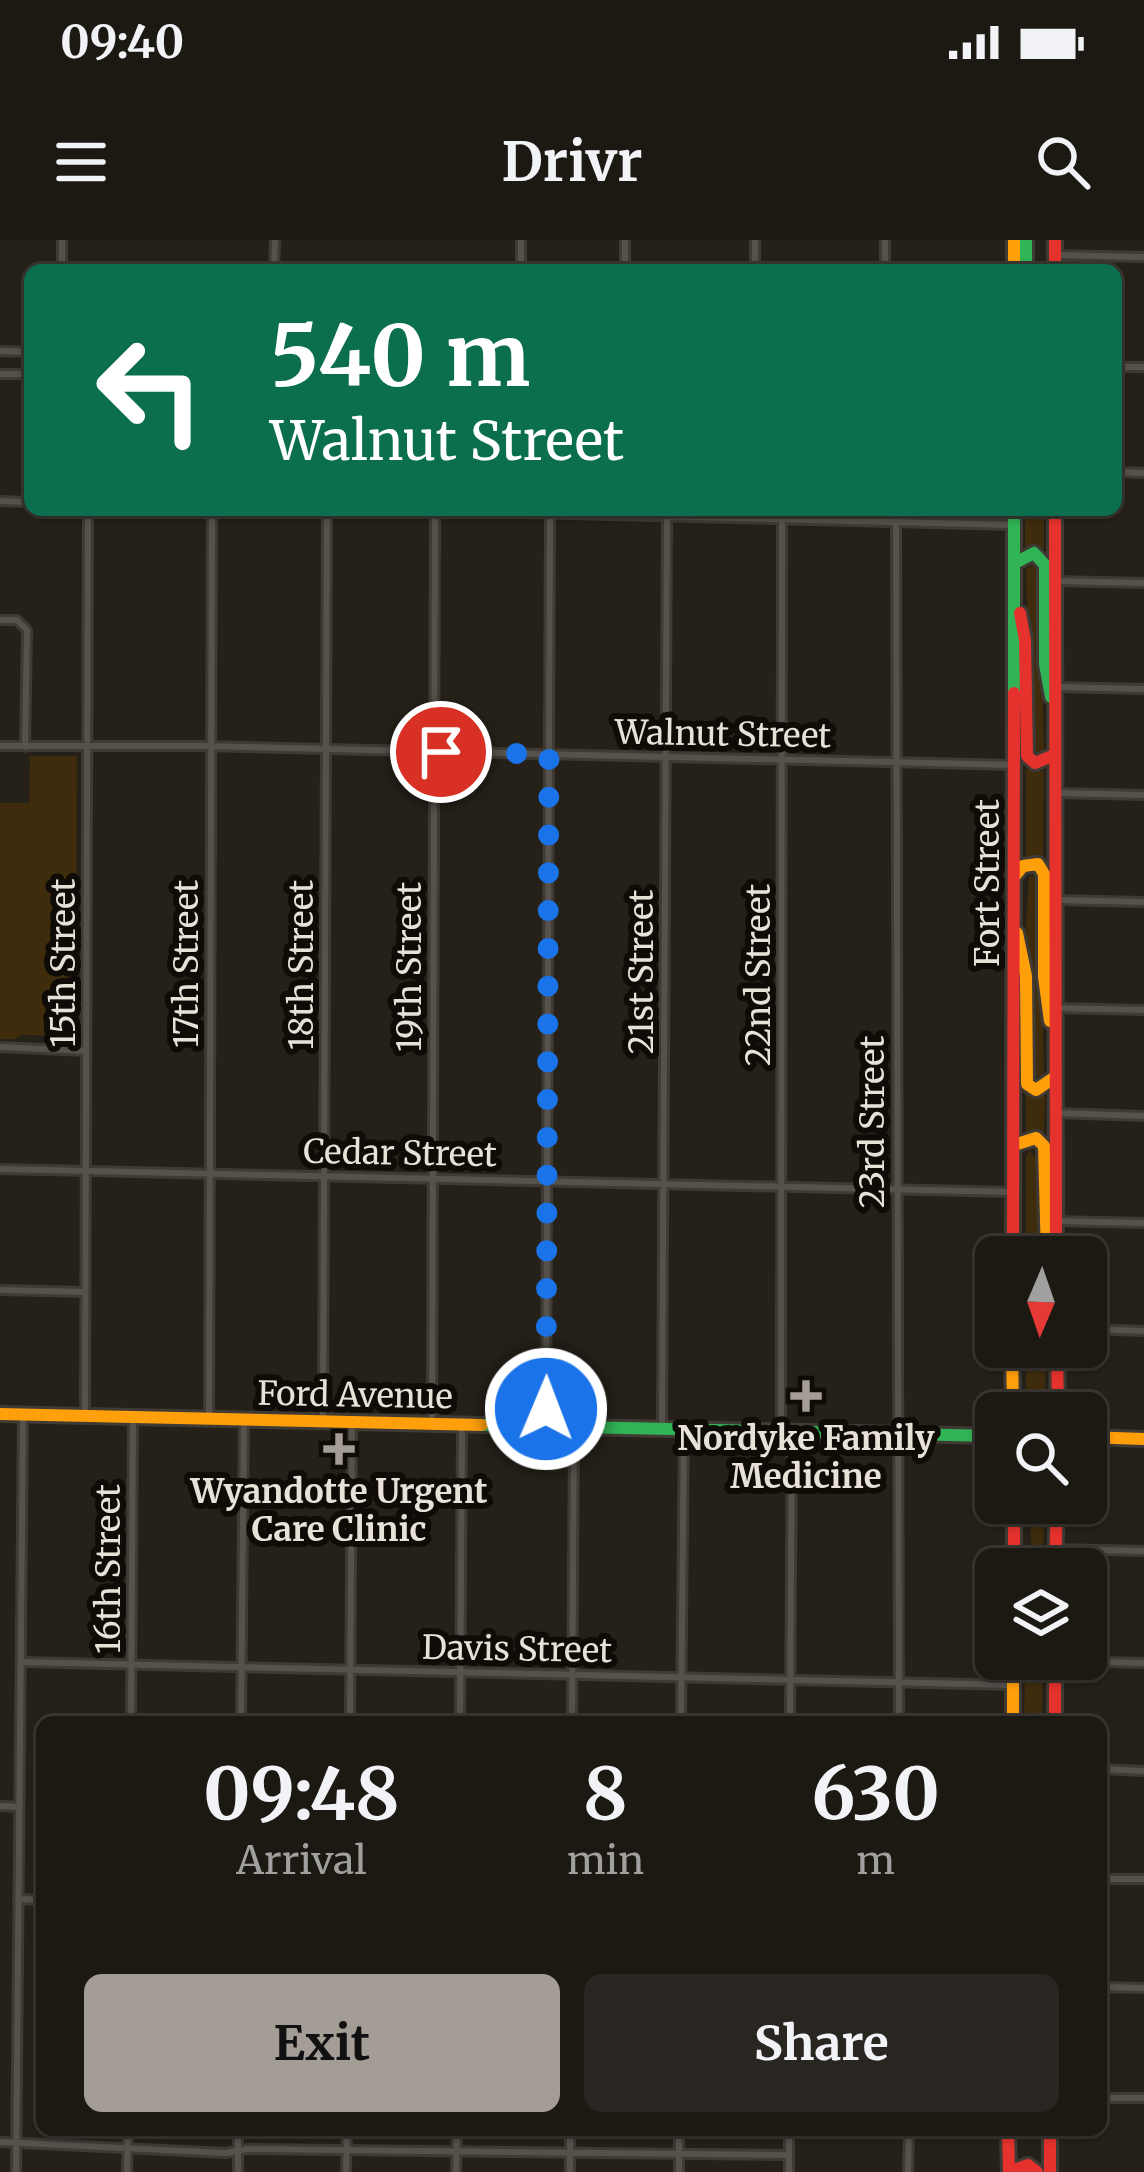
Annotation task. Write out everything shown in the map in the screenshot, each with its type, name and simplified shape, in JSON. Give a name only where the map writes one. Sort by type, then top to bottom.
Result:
[{"type":"main road","name":"Fort Street","points":[[1014,516],[1014,1236]]},
{"type":"main road","name":"Fort Street","points":[[1055,516],[1055,1236]]},
{"type":"main road","points":[[1014,565],[1022,556],[1034,553],[1045,565],[1045,664],[1055,712]]},
{"type":"main road","points":[[1014,586],[1025,640],[1026,752],[1035,763],[1054,755]]},
{"type":"main road","points":[[1014,878],[1020,867],[1030,863],[1037,864],[1043,874],[1044,977],[1055,1042]]},
{"type":"main road","points":[[1014,924],[1024,954],[1027,1084],[1036,1090],[1055,1077]]},
{"type":"main road","points":[[1015,1145],[1036,1138],[1044,1146],[1046,1236]]},
{"type":"main road","name":"Ford Avenue","points":[[0,1414],[975,1436]]},
{"type":"main road","points":[[1107,1438],[1144,1439]]},
{"type":"main road","points":[[1013,1680],[1013,1716]]},
{"type":"main road","points":[[1055,1680],[1055,1716]]},
{"type":"main road","points":[[1009,2136],[1009,2172],[1028,2165],[1037,2172]]},
{"type":"main road","points":[[1050,2136],[1050,2172]]},
{"type":"street","points":[[1054,261],[1144,257]]},
{"type":"street","name":"15th Street","points":[[85,1416],[88,516]]},
{"type":"street","name":"17th Street","points":[[208,1418],[212,516]]},
{"type":"street","name":"18th Street","points":[[323,1421],[327,516]]},
{"type":"street","name":"19th Street","points":[[432,1424],[435,516]]},
{"type":"street","points":[[546,1426],[550,516]]},
{"type":"street","points":[[656,516],[696,516]]},
{"type":"street","points":[[765,516],[1013,525]]},
{"type":"street","points":[[883,522],[884,516]]},
{"type":"street","name":"21st Street","points":[[662,1429],[667,517]]},
{"type":"street","name":"22nd Street","points":[[782,519],[782,1186],[790,1716]]},
{"type":"street","name":"23rd Street","points":[[896,522],[898,1716]]},
{"type":"street","points":[[1056,581],[1144,583]]},
{"type":"street","points":[[0,620],[17,620],[27,629],[25,747]]},
{"type":"street","points":[[1055,687],[1144,689]]},
{"type":"street","name":"Walnut Street","points":[[0,746],[1014,765]]},
{"type":"street","points":[[1054,793],[1144,795]]},
{"type":"street","points":[[1056,900],[1144,902]]},
{"type":"street","points":[[1055,1008],[1144,1010]]},
{"type":"street","points":[[0,1048],[87,1051]]},
{"type":"street","points":[[1055,1113],[1144,1116]]},
{"type":"street","name":"Cedar Street","points":[[0,1169],[1015,1192]]},
{"type":"street","points":[[1055,1222],[1144,1223]]},
{"type":"street","points":[[0,1290],[86,1292]]},
{"type":"street","points":[[1107,1330],[1144,1331]]},
{"type":"street","points":[[16,2172],[23,1414]]},
{"type":"street","name":"16th Street","points":[[131,1716],[134,1417]]},
{"type":"street","points":[[241,1716],[244,1420]]},
{"type":"street","points":[[350,1716],[352,1422]]},
{"type":"street","points":[[460,1716],[462,1424]]},
{"type":"street","points":[[572,1716],[574,1426]]},
{"type":"street","points":[[681,1716],[684,1429]]},
{"type":"street","points":[[1107,1551],[1144,1552]]},
{"type":"street","name":"Davis Street","points":[[20,1662],[1013,1685]]},
{"type":"street","points":[[1107,1662],[1144,1663]]},
{"type":"street","points":[[1107,1769],[1144,1771]]},
{"type":"street","points":[[0,1806],[19,1807]]},
{"type":"street","points":[[1107,1879],[1144,1879]]},
{"type":"street","points":[[18,1899],[36,1900]]},
{"type":"street","points":[[1107,1987],[1144,1988]]},
{"type":"street","points":[[1107,2098],[1144,2098]]},
{"type":"street","points":[[128,2136],[128,2172]]},
{"type":"street","points":[[238,2136],[238,2172]]},
{"type":"street","points":[[346,2172],[347,2136]]},
{"type":"street","points":[[456,2172],[457,2136]]},
{"type":"street","points":[[570,2136],[570,2172]]},
{"type":"street","points":[[679,2172],[680,2136]]},
{"type":"street","points":[[788,2172],[789,2136]]},
{"type":"street","points":[[908,2172],[909,2136]]},
{"type":"street","points":[[0,2142],[238,2151],[789,2155]]},
{"type":"shaded area","points":[[1025,516],[1044,516],[1044,549],[1025,547]]},
{"type":"shaded area","points":[[1033,564],[1040,576],[1044,749],[1038,754],[1031,744],[1026,570]]},
{"type":"shaded area","points":[[30,756],[77,756],[76,1036],[0,1039],[0,803],[29,803]]},
{"type":"shaded area","points":[[1026,769],[1044,771],[1043,860],[1026,858]]},
{"type":"shaded area","points":[[1029,876],[1034,876],[1039,888],[1044,1073],[1040,1079],[1031,1071]]},
{"type":"shaded area","points":[[1026,1094],[1045,1096],[1044,1135],[1026,1133]]},
{"type":"shaded area","points":[[1030,1150],[1041,1165],[1041,1236],[1026,1236],[1026,1156]]},
{"type":"shaded area","points":[[1026,1368],[1045,1368],[1045,1392],[1026,1392]]},
{"type":"shaded area","points":[[1030,1524],[1044,1524],[1043,1548],[1032,1548]]},
{"type":"shaded area","points":[[1025,1680],[1043,1680],[1042,1716],[1024,1716]]},
{"type":"traffic: fast","points":[[1026,240],[1026,264]]},
{"type":"traffic: fast","points":[[1014,516],[1014,693]]},
{"type":"traffic: fast","points":[[1015,563],[1034,553],[1045,565],[1045,664],[1051,697]]},
{"type":"traffic: fast","points":[[482,1425],[975,1436]]},
{"type":"traffic: slow","points":[[1014,240],[1014,264]]},
{"type":"traffic: slow","points":[[1014,877],[1023,866],[1038,864],[1044,874],[1044,977],[1050,1021]]},
{"type":"traffic: slow","points":[[1017,933],[1026,976],[1027,1084],[1036,1090],[1055,1077]]},
{"type":"traffic: slow","points":[[1014,1145],[1036,1138],[1044,1146],[1046,1236]]},
{"type":"traffic: slow","points":[[1012,1368],[1013,1392]]},
{"type":"traffic: slow","points":[[0,1414],[482,1425]]},
{"type":"traffic: slow","points":[[1107,1438],[1144,1439]]},
{"type":"traffic: slow","points":[[1013,1680],[1013,1716]]},
{"type":"traffic: jam","points":[[1055,240],[1055,264]]},
{"type":"traffic: jam","points":[[1055,516],[1056,1236]]},
{"type":"traffic: jam","points":[[1020,613],[1025,640],[1027,756],[1035,763],[1054,755]]},
{"type":"traffic: jam","points":[[1013,1236],[1014,693]]},
{"type":"traffic: jam","points":[[1057,1368],[1058,1392]]},
{"type":"traffic: jam","points":[[1014,1524],[1014,1548]]},
{"type":"traffic: jam","points":[[1056,1524],[1056,1548]]},
{"type":"traffic: jam","points":[[1055,1680],[1055,1716]]},
{"type":"traffic: jam","points":[[1008,2136],[1009,2172],[1028,2165],[1037,2172]]},
{"type":"traffic: jam","points":[[1050,2136],[1050,2172]]},
{"type":"place","name":"Nordyke Family Medicine","points":[[806,1396]]},
{"type":"place","name":"Wyandotte Urgent Care Clinic","points":[[339,1449]]},
{"type":"route","points":[[441,752],[549,754],[546,1409]]}]
